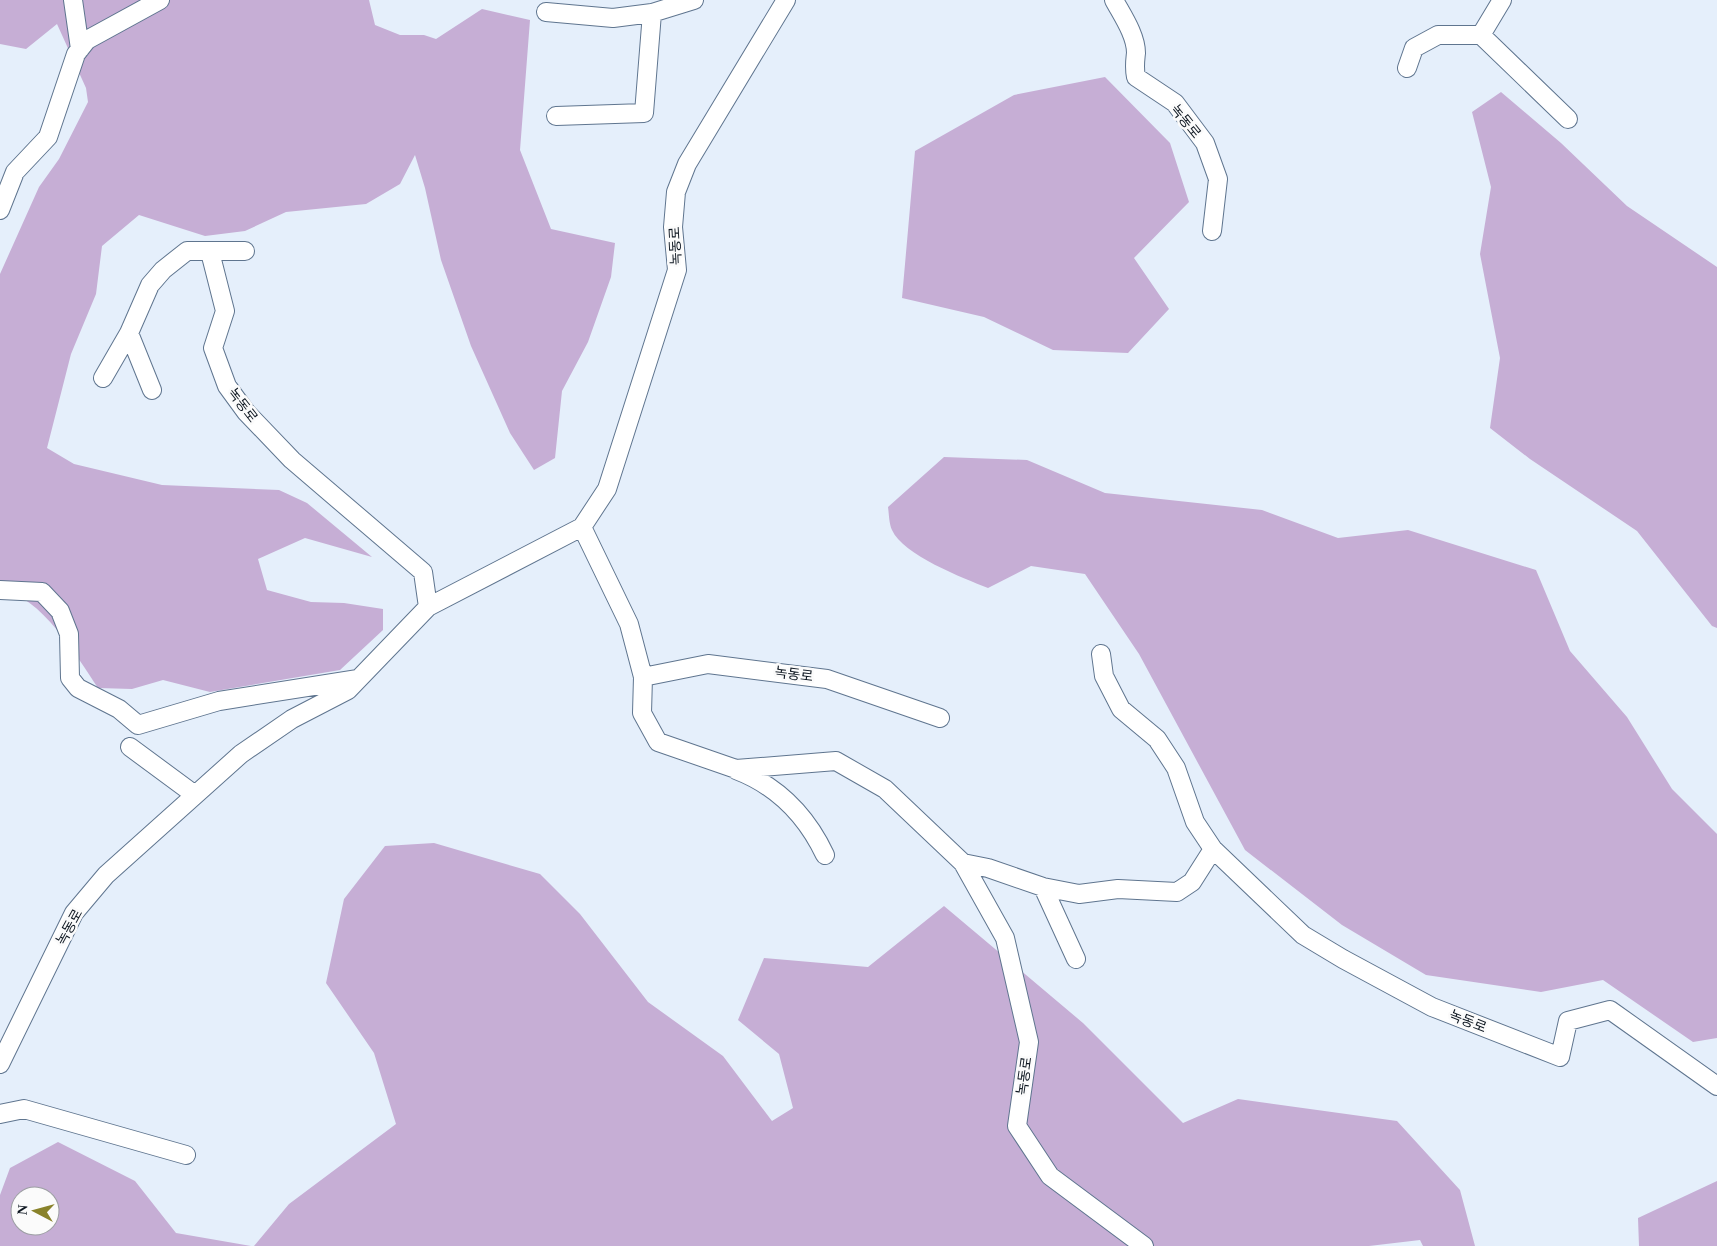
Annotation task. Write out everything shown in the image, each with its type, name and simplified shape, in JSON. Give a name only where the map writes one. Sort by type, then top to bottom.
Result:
[{"type":"street","points":[[73,0],[80,49]]},
{"type":"street","points":[[0,210],[16,172],[48,137],[76,54],[87,40],[160,0]]},
{"type":"street","points":[[546,12],[613,18],[652,14],[694,0]]},
{"type":"street","name":"녹동로","points":[[1114,0],[1134,40],[1136,54],[1133,62],[1136,76],[1175,103],[1204,143],[1218,179],[1212,231]]},
{"type":"street","points":[[1481,35],[1502,0]]},
{"type":"street","name":"녹동로","points":[[0,1064],[74,913],[106,875],[241,754],[292,719],[348,690],[361,679],[428,607],[582,527],[607,489],[677,270],[673,227],[676,192],[687,164],[781,2]]},
{"type":"street","points":[[556,116],[644,113],[652,14]]},
{"type":"street","points":[[1407,68],[1414,48],[1438,35],[1481,35],[1568,119]]},
{"type":"street","points":[[102,378],[129,333],[150,285],[163,270],[187,252],[245,251]]},
{"type":"street","name":"녹동로","points":[[210,252],[225,310],[213,348],[227,386],[246,412],[292,460],[423,572],[428,607]]},
{"type":"street","points":[[129,333],[152,390]]},
{"type":"street","name":"녹동로","points":[[582,527],[629,624],[643,677],[642,713],[658,742],[755,777],[794,806],[814,830],[825,855]]},
{"type":"street","points":[[0,590],[42,592],[60,611],[69,634],[70,678],[78,688],[119,709],[138,725],[219,701],[361,679]]},
{"type":"street","name":"녹동로","points":[[1101,654],[1104,676],[1121,709],[1157,739],[1176,768],[1195,822],[1213,849],[1303,935],[1432,1007],[1560,1057],[1568,1021],[1610,1010],[1717,1086]]},
{"type":"street","name":"녹동로","points":[[643,677],[708,664],[827,678],[940,718]]},
{"type":"street","points":[[130,746],[195,796]]},
{"type":"street","name":"녹동로","points":[[736,770],[836,761],[885,789],[963,863],[1004,938],[1029,1042],[1017,1126],[1050,1176],[1144,1246]]},
{"type":"street","points":[[963,863],[988,868],[1043,887],[1079,894],[1118,889],[1176,892],[1192,882],[1213,849]]},
{"type":"street","points":[[1043,887],[1076,959]]},
{"type":"street","points":[[0,1114],[24,1109],[186,1155]]},
{"type":"shaded area","points":[[0,0],[369,0],[375,25],[400,35],[424,35],[436,39],[482,9],[530,20],[520,150],[551,229],[615,243],[611,277],[588,342],[562,391],[555,458],[534,470],[510,433],[471,346],[441,260],[425,188],[415,155],[400,184],[366,204],[286,212],[245,231],[205,236],[139,215],[102,246],[96,294],[71,354],[47,448],[74,464],[162,485],[279,490],[307,503],[372,557],[305,538],[258,559],[267,590],[311,602],[344,603],[383,609],[383,630],[340,670],[210,692],[163,680],[132,689],[98,688],[68,644],[44,615],[30,603],[15,594],[0,589],[0,274],[39,187],[59,159],[88,102],[86,88],[57,24],[26,49],[0,44]]},
{"type":"shaded area","points":[[1105,77],[1170,143],[1189,202],[1134,258],[1169,309],[1128,353],[1053,350],[984,317],[902,298],[915,151],[1014,95]]},
{"type":"shaded area","points":[[1501,92],[1561,143],[1627,206],[1717,267],[1717,628],[1712,626],[1637,531],[1530,459],[1490,428],[1500,358],[1480,254],[1491,187],[1472,112]]},
{"type":"shaded area","points":[[944,457],[1027,460],[1105,493],[1262,510],[1338,538],[1408,530],[1536,570],[1570,651],[1627,717],[1672,789],[1717,834],[1717,1038],[1693,1042],[1603,980],[1541,992],[1426,975],[1342,925],[1245,850],[1139,654],[1085,574],[1031,566],[988,588],[935,565],[908,548],[898,539],[891,528],[888,507]]},
{"type":"shaded area","points":[[434,843],[540,874],[580,914],[648,1002],[723,1056],[772,1121],[793,1108],[779,1054],[738,1020],[764,958],[868,967],[944,906],[1083,1023],[1183,1123],[1238,1099],[1397,1121],[1460,1190],[1475,1246],[1423,1246],[1420,1240],[1369,1246],[254,1246],[289,1204],[396,1124],[374,1053],[326,983],[344,899],[385,846]]},
{"type":"shaded area","points":[[58,1142],[135,1181],[176,1233],[251,1246],[0,1246],[0,1195],[10,1168]]},
{"type":"shaded area","points":[[1717,1181],[1717,1246],[1639,1246],[1638,1218]]}]
